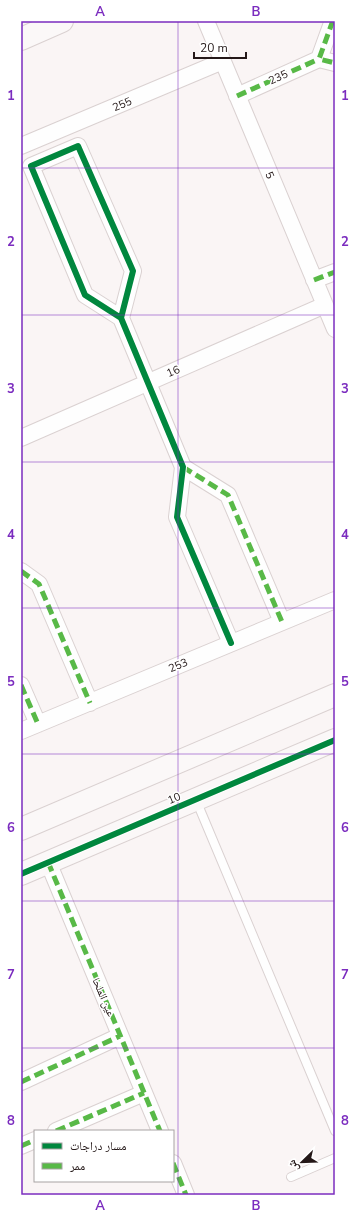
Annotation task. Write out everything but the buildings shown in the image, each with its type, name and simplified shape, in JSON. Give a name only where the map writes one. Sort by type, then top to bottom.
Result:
[{"type":"street","points":[[21,39],[62,21]]},
{"type":"street","name":"5","points":[[206,21],[335,329]]},
{"type":"street","points":[[335,22],[332,23],[319,59],[335,63]]},
{"type":"street","name":"235","points":[[237,96],[319,59]]},
{"type":"street","name":"255","points":[[21,146],[223,61]]},
{"type":"street","points":[[122,318],[133,271],[78,146],[31,166],[85,295],[122,318],[149,382],[183,467],[178,516],[231,643]]},
{"type":"street","points":[[314,280],[335,272]]},
{"type":"street","name":"16","points":[[21,438],[325,305]]},
{"type":"street","points":[[183,467],[228,495],[282,622]]},
{"type":"street","points":[[21,571],[40,584],[90,702]]},
{"type":"street","name":"253","points":[[21,731],[335,600]]},
{"type":"street","points":[[21,685],[38,724]]},
{"type":"street","points":[[21,829],[335,695]]},
{"type":"street","name":"10","points":[[21,874],[335,740]]},
{"type":"street","name":"عين الملحا","points":[[48,862],[160,1130]]},
{"type":"street","points":[[21,1082],[120,1036]]},
{"type":"street","points":[[58,1130],[144,1093]]},
{"type":"street","points":[[21,1146],[34,1140]]},
{"type":"street","points":[[174,1165],[186,1195]]},
{"type":"lane","points":[[196,799],[335,1132]]},
{"type":"lane","points":[[291,1177],[335,1158]]},
{"type":"marked path","points":[[335,22],[332,23],[319,59],[335,63]]},
{"type":"marked path","points":[[237,96],[319,59]]},
{"type":"marked path","points":[[314,280],[335,272]]},
{"type":"marked path","points":[[183,467],[228,495],[282,622]]},
{"type":"marked path","points":[[21,571],[39,584],[90,703]]},
{"type":"marked path","points":[[21,685],[38,724]]},
{"type":"marked path","points":[[48,862],[160,1130]]},
{"type":"marked path","points":[[21,1082],[120,1036]]},
{"type":"marked path","points":[[58,1130],[144,1093]]},
{"type":"marked path","points":[[21,1146],[34,1140]]},
{"type":"marked path","points":[[174,1165],[186,1195]]},
{"type":"cycle path","points":[[121,318],[85,295],[31,166],[78,146],[133,271],[121,318],[183,467],[177,517],[231,643]]},
{"type":"cycle path","points":[[21,874],[335,740]]}]
